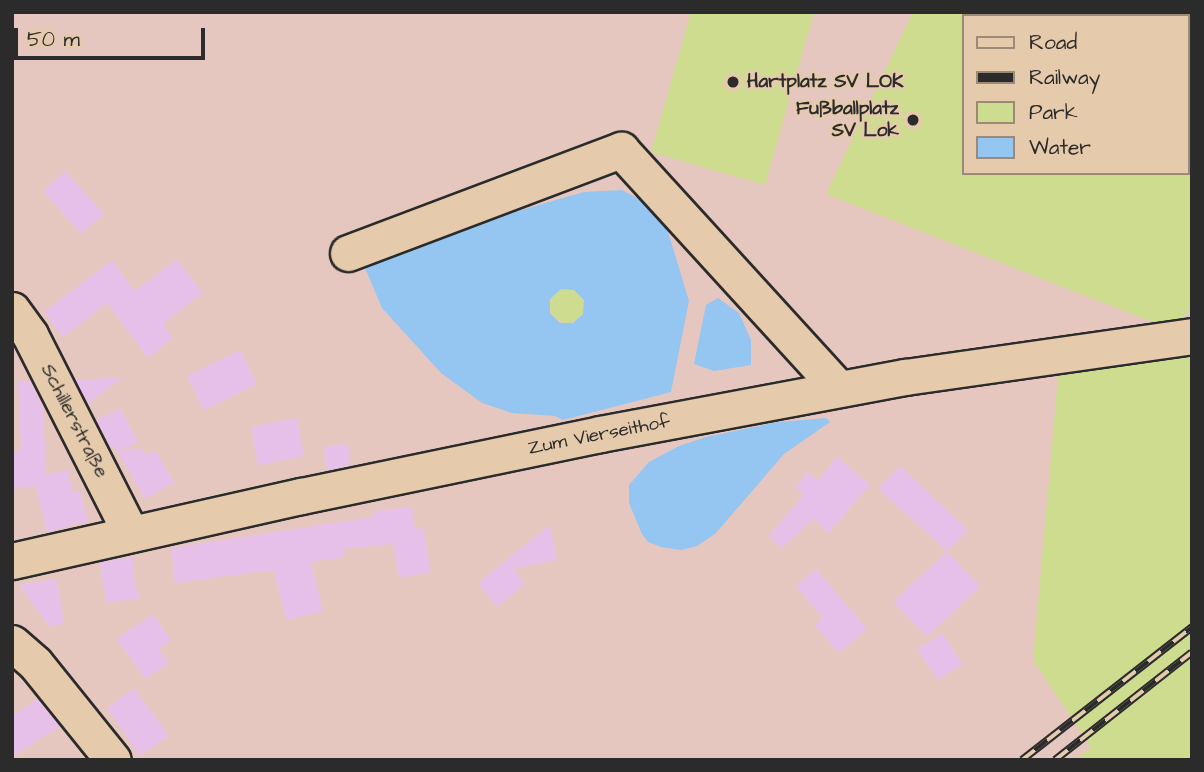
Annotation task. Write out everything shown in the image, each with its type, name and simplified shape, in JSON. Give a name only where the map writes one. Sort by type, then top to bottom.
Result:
[{"type":"street","points":[[348,253],[621,150],[838,389]]},
{"type":"street","name":"Schillerstraße","points":[[12,310],[30,335],[131,534]]},
{"type":"street","name":"Zum Vierseithof","points":[[12,561],[600,434],[838,389],[1192,336]]},
{"type":"street","points":[[12,643],[36,663],[113,760]]},
{"type":"green space","name":"Hartplatz SV LOK","points":[[691,12],[814,12],[765,185],[651,152]]},
{"type":"green space","name":"Fußballplatz SV Lok","points":[[913,12],[1073,14],[962,14],[962,175],[1190,175],[1190,66],[1192,67],[1192,305],[1175,331],[826,194]]},
{"type":"green space","points":[[567,289],[579,294],[584,306],[579,318],[567,323],[555,318],[550,306],[555,294]]},
{"type":"green space","points":[[1192,336],[1192,760],[1075,760],[1091,747],[1033,660],[1060,355]]},
{"type":"water","points":[[622,190],[642,201],[666,225],[689,301],[671,392],[563,420],[555,416],[512,413],[482,403],[441,373],[382,308],[365,268],[376,255],[584,192]],"holes":[[[561,289],[574,290],[584,300],[583,314],[573,323],[560,323],[550,313],[550,299]]]},
{"type":"water","points":[[718,298],[739,313],[751,340],[751,365],[714,371],[694,364],[706,305]]},
{"type":"water","points":[[826,418],[830,422],[784,454],[715,534],[697,546],[681,550],[661,547],[648,542],[642,534],[629,503],[629,485],[649,462],[679,446],[706,437],[778,422]]},
{"type":"building","points":[[65,171],[104,214],[81,234],[43,191]]},
{"type":"building","points":[[177,259],[203,293],[163,324],[173,338],[148,358],[107,303],[63,337],[44,312],[112,260],[135,291]]},
{"type":"building","points":[[240,350],[257,384],[204,410],[187,376]]},
{"type":"building","points":[[123,377],[88,404],[75,380]]},
{"type":"building","points":[[18,382],[31,382],[43,406],[46,475],[68,470],[73,493],[80,491],[88,521],[47,532],[36,486],[12,489],[12,451],[21,450]]},
{"type":"building","points":[[120,408],[138,442],[118,452],[114,446],[111,448],[96,420]]},
{"type":"building","points":[[297,418],[304,456],[258,465],[251,427]]},
{"type":"building","points":[[348,444],[350,465],[327,470],[324,447]]},
{"type":"building","points":[[141,448],[145,455],[155,450],[174,482],[145,499],[118,452]]},
{"type":"building","points":[[837,457],[870,485],[828,534],[814,519],[782,548],[769,536],[804,494],[795,487],[808,472],[818,480]]},
{"type":"building","points":[[900,466],[968,530],[947,551],[878,489]]},
{"type":"building","points":[[412,507],[415,529],[423,528],[431,572],[399,578],[393,544],[343,549],[344,557],[311,562],[323,611],[286,620],[274,570],[175,583],[171,548],[373,517],[373,511]]},
{"type":"building","points":[[550,525],[557,560],[513,569],[525,584],[497,607],[478,583]]},
{"type":"building","points":[[947,551],[980,586],[927,637],[893,602]]},
{"type":"building","points":[[133,557],[135,588],[142,598],[106,603],[100,562]]},
{"type":"building","points":[[816,569],[867,629],[839,653],[815,625],[823,618],[796,586]]},
{"type":"building","points":[[57,579],[64,624],[49,626],[19,585]]},
{"type":"building","points":[[153,614],[171,640],[159,649],[169,663],[145,679],[117,639]]},
{"type":"building","points":[[942,633],[963,664],[938,680],[917,649]]},
{"type":"building","points":[[134,688],[169,736],[140,756],[107,708]]},
{"type":"building","points":[[38,699],[60,726],[12,757],[12,716]]},
{"type":"railway","points":[[1022,760],[1192,627]]},
{"type":"railway","points":[[1055,760],[1192,652]]},
{"type":"place","name":"Hartplatz SV LOK","points":[[733,82]]},
{"type":"place","name":"Fußballplatz SV Lok","points":[[913,120]]}]
